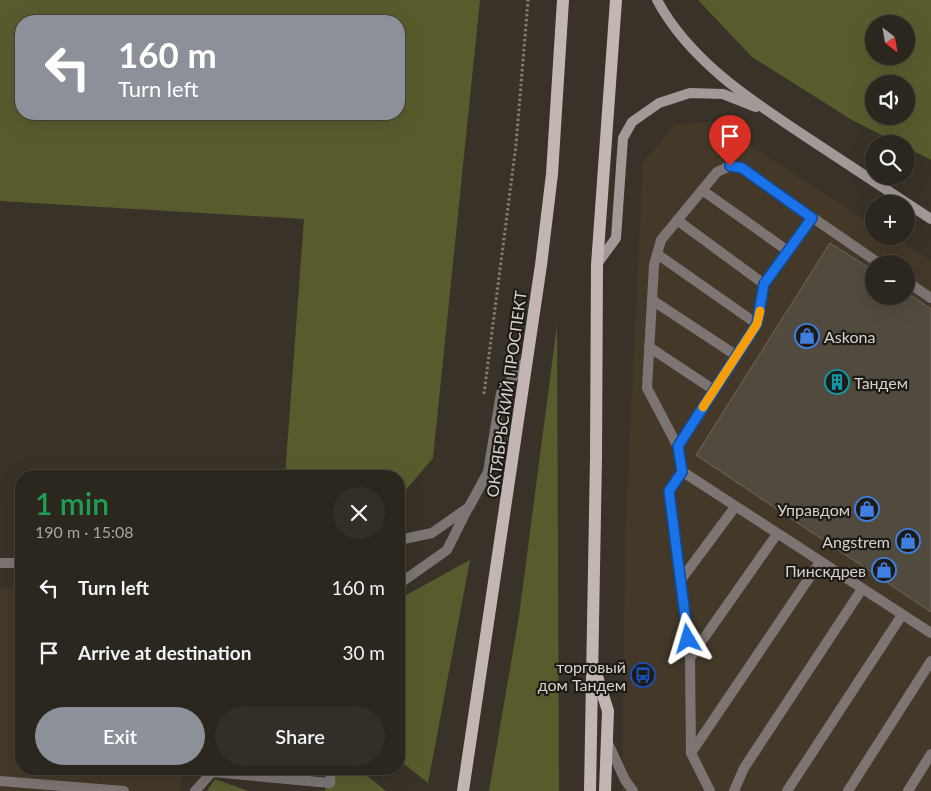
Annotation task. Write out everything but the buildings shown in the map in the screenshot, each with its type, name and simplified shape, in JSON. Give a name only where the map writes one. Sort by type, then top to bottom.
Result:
[{"type":"main road","name":"ОКТЯБРЬСКИЙ ПРОСПЕКТ","points":[[463,791],[529,356],[552,174],[563,0]]},
{"type":"main road","points":[[590,791],[596,458],[597,265],[616,0]]},
{"type":"main road","points":[[657,0],[674,27],[700,57],[771,113],[931,219]]},
{"type":"main road","points":[[597,265],[616,238],[623,138],[632,122],[640,114],[669,98],[701,92],[734,97],[771,113]]},
{"type":"main road","points":[[592,658],[608,711],[605,791]]},
{"type":"lane","points":[[710,791],[691,753],[690,658],[669,491],[682,472],[678,446],[647,388],[654,265],[661,240],[717,172],[730,166],[742,168],[867,255]]},
{"type":"lane","points":[[702,190],[788,251]]},
{"type":"lane","points":[[678,446],[757,324],[764,284],[812,218]]},
{"type":"lane","points":[[677,220],[764,284]]},
{"type":"lane","points":[[657,254],[757,324]]},
{"type":"lane","points":[[915,287],[931,298]]},
{"type":"lane","points":[[652,300],[737,356]]},
{"type":"lane","points":[[650,347],[714,390]]},
{"type":"lane","points":[[405,580],[447,550],[488,472],[501,393],[529,356]]},
{"type":"lane","points":[[682,472],[931,634]]},
{"type":"lane","points":[[405,539],[432,533],[469,507]]},
{"type":"lane","points":[[680,581],[736,507]]},
{"type":"lane","points":[[690,658],[777,534]]},
{"type":"lane","points":[[691,753],[820,562]]},
{"type":"lane","points":[[0,563],[15,563]]},
{"type":"lane","points":[[734,791],[744,768],[862,590]]},
{"type":"lane","points":[[787,791],[902,615]]},
{"type":"lane","points":[[848,791],[931,661]]},
{"type":"lane","points":[[606,739],[625,780],[633,791]]},
{"type":"lane","points":[[908,791],[931,754]]},
{"type":"lane","points":[[195,791],[209,775]]},
{"type":"lane","points":[[235,775],[329,787]]},
{"type":"lane","points":[[0,781],[124,791]]},
{"type":"path","points":[[483,400],[516,145],[528,0]]},
{"type":"shaded area","points":[[712,122],[865,219],[865,245],[906,245],[931,261],[931,791],[622,791],[625,540],[643,163],[675,124]]},
{"type":"shaded area","points":[[0,588],[15,589],[15,775],[181,775],[180,791],[0,791]]},
{"type":"green space","points":[[0,0],[480,0],[433,458],[405,491],[405,470],[285,470],[304,219],[0,201]]},
{"type":"green space","points":[[698,0],[931,0],[931,160],[915,152],[915,135],[881,135],[852,120],[752,57]]},
{"type":"green space","points":[[557,325],[559,791],[489,791],[519,616]]},
{"type":"green space","points":[[470,560],[428,783],[405,765],[405,596]]},
{"type":"green space","points":[[326,775],[366,775],[386,791],[325,791]]},
{"type":"green space","points":[[215,779],[248,791],[207,791]]},
{"type":"slow traffic","points":[[703,407],[757,324],[760,311]]},
{"type":"place","name":"Askona","points":[[807,336]]},
{"type":"place","name":"Тандем","points":[[837,382]]},
{"type":"place","name":"Управдом","points":[[867,509]]},
{"type":"place","name":"Angstrem","points":[[908,541]]},
{"type":"place","name":"Пинскдрев","points":[[884,570]]},
{"type":"place","name":"торговый дом Тандем","points":[[643,675]]},
{"type":"route","points":[[688,639],[669,491],[682,472],[678,446],[757,324],[764,284],[812,218],[742,168],[730,166]]}]
